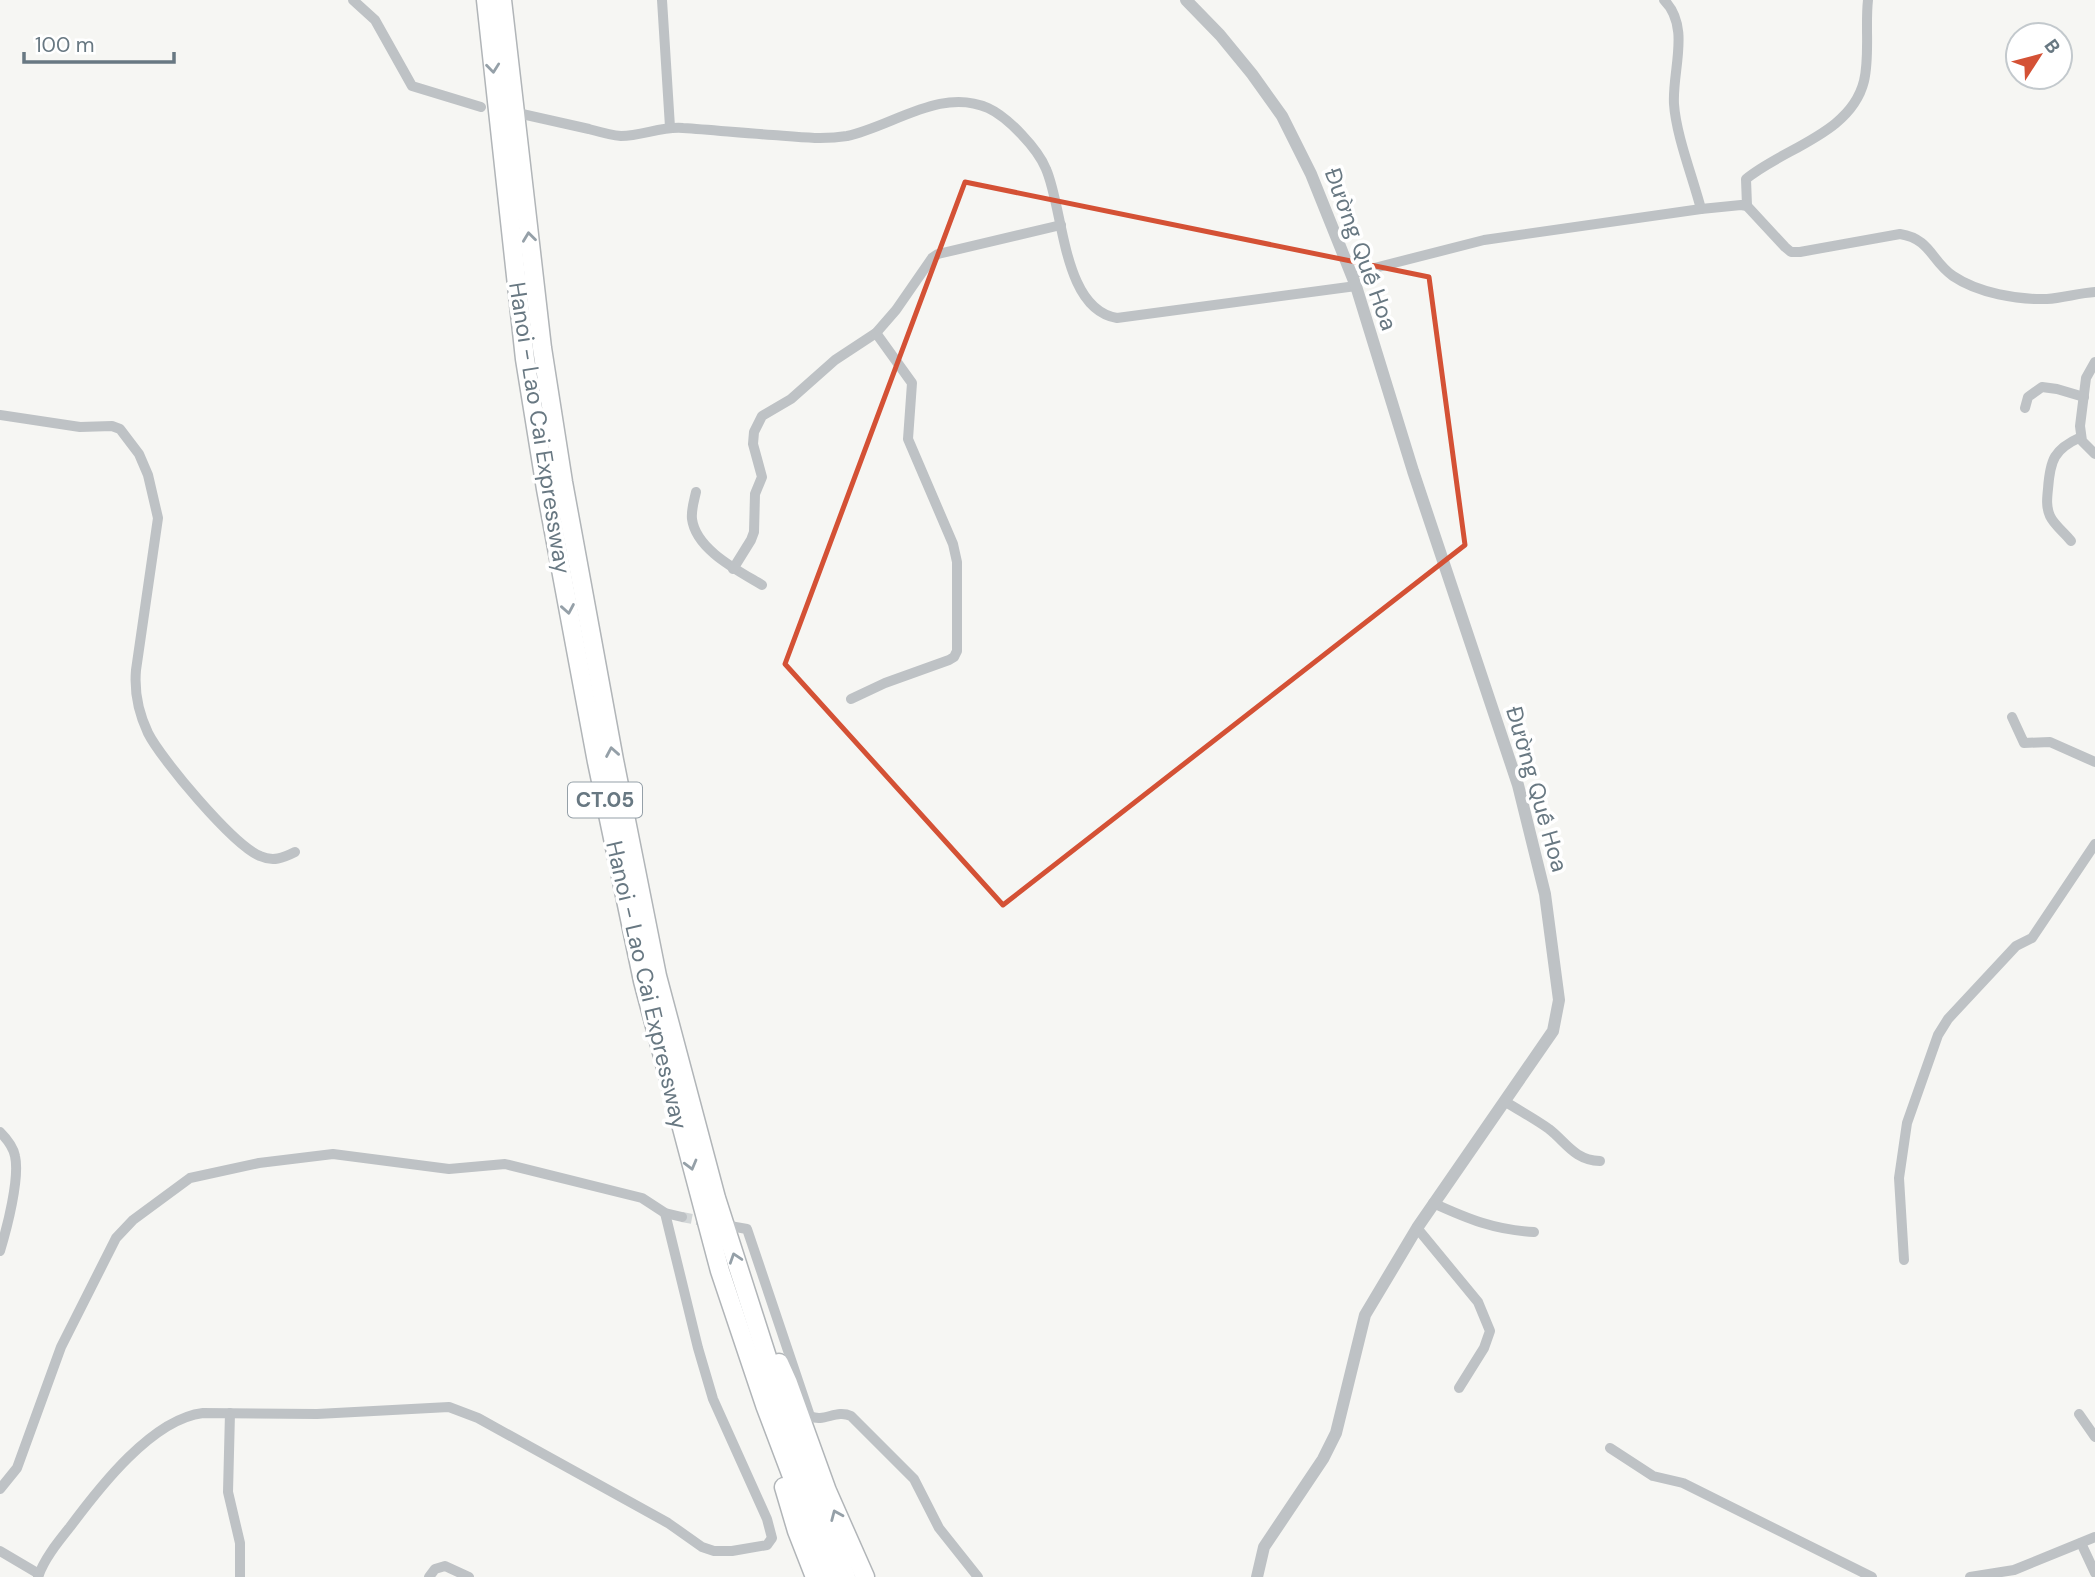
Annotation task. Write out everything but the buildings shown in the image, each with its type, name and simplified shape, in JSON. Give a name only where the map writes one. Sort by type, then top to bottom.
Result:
[{"type":"highway","name":"Hanoi - Lao Cai Expressway","points":[[486,0],[525,359],[548,501],[597,762],[643,981],[720,1271],[765,1405],[830,1577]]},
{"type":"highway","name":"Hanoi - Lao Cai Expressway","points":[[502,0],[542,348],[565,495],[657,976],[716,1198],[745,1292],[800,1460],[846,1577]]},
{"type":"highway","points":[[745,1292],[788,1383],[827,1491],[865,1577]]},
{"type":"highway","points":[[765,1405],[791,1511],[815,1577]]},
{"type":"street","points":[[353,0],[375,20],[411,86],[481,107]]},
{"type":"street","points":[[662,0],[670,127]]},
{"type":"street","name":"Đường Quế Hoa","points":[[1186,0],[1220,35],[1282,116],[1311,174],[1354,280],[1413,471],[1518,785],[1545,894],[1559,1000],[1558,1017],[1553,1031],[1433,1203],[1365,1315],[1331,1446],[1264,1546],[1257,1577]]},
{"type":"street","points":[[1664,0],[1672,8],[1679,29],[1674,103],[1701,209]]},
{"type":"street","points":[[1868,0],[1864,79],[1858,98],[1838,121],[1746,179],[1747,206],[1791,252],[1900,234],[1915,236],[1952,276],[1987,291],[2049,299],[2095,292]]},
{"type":"street","points":[[522,114],[617,136],[670,127],[831,138],[849,135],[935,105],[958,101],[974,103],[991,109],[1011,124],[1040,156],[1050,180],[1078,284],[1094,310],[1116,318],[1354,280],[1484,240],[1701,209],[1747,206]]},
{"type":"street","points":[[733,569],[754,532],[755,494],[762,477],[753,444],[754,432],[768,412],[791,399],[835,360],[876,333],[937,254],[1061,225]]},
{"type":"street","points":[[851,699],[916,670],[950,660],[957,651],[957,562],[953,544],[908,439],[912,383],[876,333]]},
{"type":"street","points":[[2095,362],[2084,397],[2081,437],[2095,454]]},
{"type":"street","points":[[2025,408],[2028,397],[2042,387],[2057,388],[2084,397]]},
{"type":"street","points":[[1,417],[80,427],[112,425],[129,438],[145,466],[158,519],[136,670],[136,696],[145,725],[154,744],[173,768],[208,810],[245,846],[260,856],[271,859],[296,852]]},
{"type":"street","points":[[2071,541],[2053,521],[2047,507],[2049,475],[2052,460],[2059,449],[2081,437]]},
{"type":"street","points":[[696,492],[692,522],[702,541],[733,569],[762,585]]},
{"type":"street","points":[[2012,717],[2024,743],[2050,742],[2095,762]]},
{"type":"street","points":[[1904,1260],[1899,1178],[1907,1123],[1938,1035],[1948,1019],[2016,946],[2032,938],[2095,844]]},
{"type":"street","points":[[1506,1102],[1547,1128],[1566,1147],[1583,1157],[1600,1161]]},
{"type":"street","points":[[0,1132],[8,1140],[16,1156],[13,1193],[0,1251]]},
{"type":"street","points":[[0,1489],[17,1468],[61,1347],[116,1238],[133,1220],[190,1178],[259,1163],[333,1154],[449,1169],[505,1164],[642,1198],[665,1213],[682,1217]]},
{"type":"street","points":[[0,1196],[13,1193]]},
{"type":"street","points":[[1433,1203],[1469,1220],[1505,1231],[1534,1233]]},
{"type":"street","points":[[0,1551],[39,1575],[81,1512],[111,1474],[128,1457],[183,1418],[203,1413],[317,1414],[453,1408],[668,1523],[702,1548],[722,1552],[763,1547],[770,1542],[771,1531],[713,1399],[665,1213]]},
{"type":"street","points":[[724,1226],[747,1229],[810,1416],[820,1419],[837,1413],[851,1416],[914,1479],[939,1528],[978,1577]]},
{"type":"street","points":[[1417,1228],[1478,1302],[1490,1331],[1484,1348],[1459,1388]]},
{"type":"street","points":[[230,1413],[228,1492],[240,1543],[240,1577]]},
{"type":"street","points":[[2079,1414],[2095,1437]]},
{"type":"street","points":[[1610,1448],[1653,1476],[1683,1483],[1872,1577]]},
{"type":"street","points":[[1970,1577],[2016,1573],[2095,1537]]},
{"type":"street","points":[[2081,1543],[2095,1573]]},
{"type":"street","points":[[429,1577],[435,1569],[445,1566],[469,1577]]},
{"type":"highlighted area","points":[[965,182],[1429,277],[1465,545],[1003,905],[785,664]]},
{"type":"tunnel","points":[[682,1217],[709,1222]]}]
